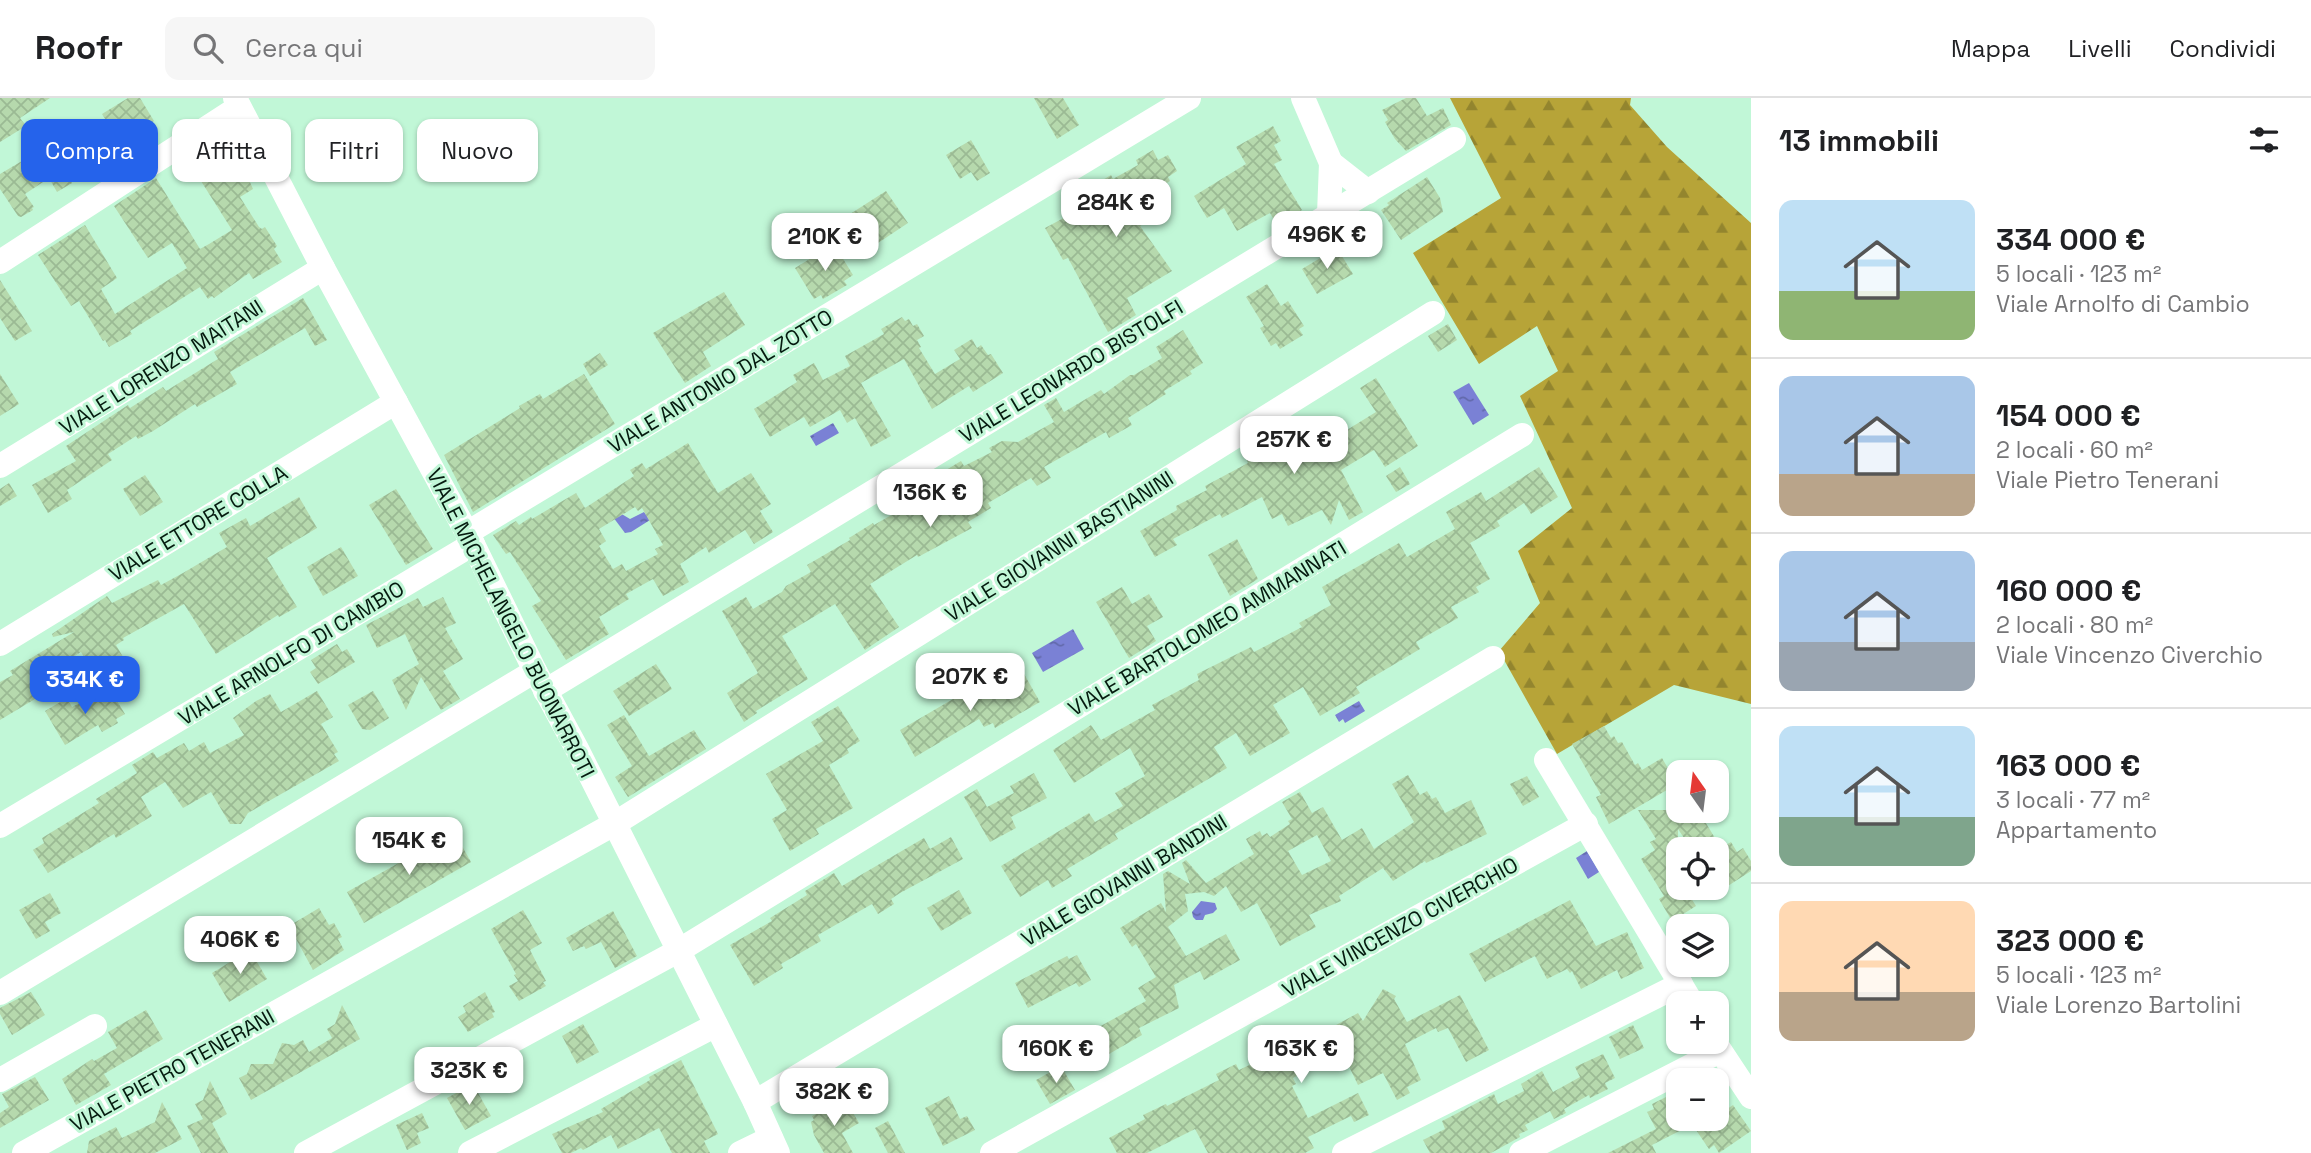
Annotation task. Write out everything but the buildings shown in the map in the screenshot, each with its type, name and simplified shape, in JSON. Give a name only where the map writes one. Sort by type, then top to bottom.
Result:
[{"type":"street","name":"VIALE ANTONIO DAL ZOTTO","points":[[470,539],[1189,98]]},
{"type":"street","points":[[1303,98],[1331,163],[1329,214]]},
{"type":"street","name":"VIALE MICHELANGELO BUONARROTI","points":[[237,102],[323,268],[470,539],[755,1102],[774,1145]]},
{"type":"street","points":[[0,262],[237,102]]},
{"type":"street","name":"VIALE LEONARDO BISTOLFI","points":[[0,993],[540,681],[1454,139]]},
{"type":"street","points":[[1331,163],[1368,192]]},
{"type":"street","name":"VIALE LORENZO MAITANI","points":[[0,466],[323,268]]},
{"type":"street","name":"VIALE GIOVANNI BASTIANINI","points":[[614,824],[1433,313]]},
{"type":"street","name":"VIALE ETTORE COLLA","points":[[0,644],[396,402]]},
{"type":"street","name":"VIALE BARTOLOMEO AMMANNATI","points":[[306,1153],[678,951],[1522,435]]},
{"type":"street","name":"VIALE ARNOLFO DI CAMBIO","points":[[0,826],[470,539]]},
{"type":"street","name":"VIALE GIOVANNI BANDINI","points":[[755,1102],[1493,657]]},
{"type":"street","points":[[1546,760],[1685,991]]},
{"type":"street","name":"VIALE PIETRO TENERANI","points":[[24,1153],[614,824]]},
{"type":"street","name":"VIALE VINCENZO CIVERCHIO","points":[[992,1153],[1586,824]]},
{"type":"street","points":[[1344,1153],[1666,1002]]},
{"type":"street","points":[[470,1153],[716,1025]]},
{"type":"street","points":[[0,1080],[95,1026]]},
{"type":"street","points":[[1521,1153],[1702,1054]]},
{"type":"street","points":[[1722,1054],[1751,1097]]},
{"type":"street","points":[[740,1153],[774,1145]]},
{"type":"green space","points":[[1450,98],[1631,98],[1630,105],[1667,147],[1751,223],[1751,704],[1674,685],[1557,754],[1499,651],[1540,603],[1518,551],[1572,508],[1520,396],[1558,371],[1537,326],[1479,364],[1413,253],[1501,198]]},
{"type":"water","points":[[1469,383],[1489,415],[1473,425],[1453,392]]},
{"type":"water","points":[[833,423],[839,433],[816,446],[810,436]]},
{"type":"water","points":[[644,512],[650,520],[625,533],[613,517],[620,513],[630,519]]},
{"type":"water","points":[[1073,629],[1084,649],[1043,672],[1032,653]]},
{"type":"water","points":[[1359,701],[1365,711],[1345,723],[1343,719],[1339,722],[1335,715]]},
{"type":"water","points":[[1587,851],[1599,872],[1588,879],[1576,858]]},
{"type":"water","points":[[1201,901],[1215,903],[1217,909],[1205,915],[1203,920],[1196,920],[1192,912]]}]
